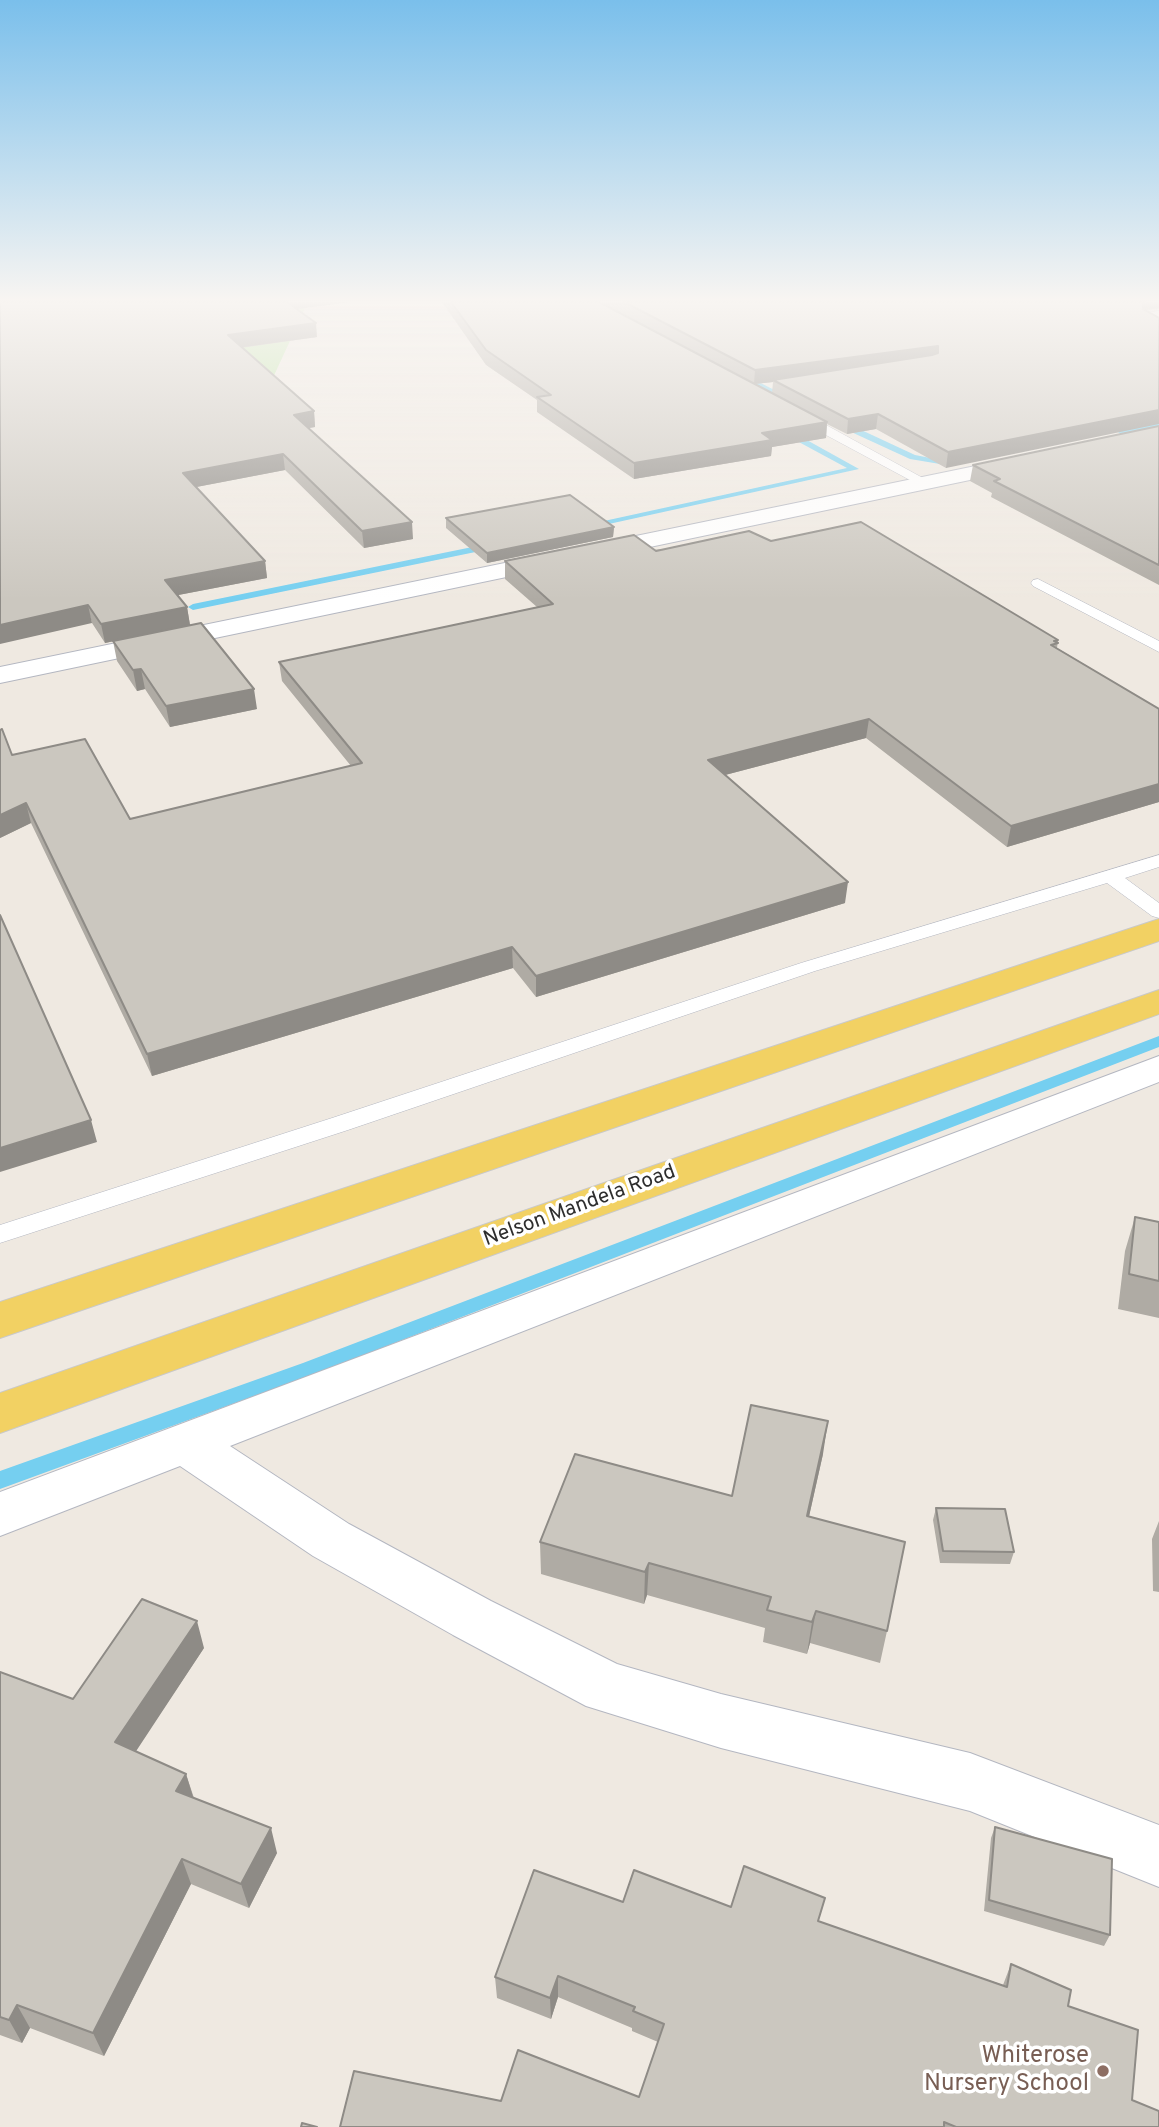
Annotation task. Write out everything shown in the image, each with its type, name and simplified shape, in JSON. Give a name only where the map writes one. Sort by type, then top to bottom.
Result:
[{"type":"main road","points":[[0,1320],[1159,929]]},
{"type":"main road","name":"Nelson Mandela Road","points":[[0,1413],[1159,1001]]},
{"type":"street","points":[[0,675],[1042,458]]},
{"type":"street","points":[[0,1514],[1159,1069]]},
{"type":"street","points":[[185,1443],[331,1540],[472,1618],[606,1686],[721,1721],[970,1782],[1159,1856]]},
{"type":"lane","points":[[787,410],[926,483]]},
{"type":"lane","points":[[1038,583],[1159,647]]},
{"type":"lane","points":[[0,1234],[340,1124],[808,967],[1159,862]]},
{"type":"lane","points":[[1111,877],[1159,912]]},
{"type":"building","points":[[0,401],[303,401],[314,411],[294,415],[412,522],[362,531],[283,454],[183,473],[265,561],[165,580],[187,607],[101,624],[88,605],[0,625]]},
{"type":"building","points":[[543,401],[788,401],[827,422],[762,433],[772,440],[634,463]]},
{"type":"building","points":[[814,401],[1159,401],[1159,410],[948,452],[878,414],[848,419]]},
{"type":"building","points":[[1159,426],[1159,565],[994,481],[1000,479],[973,465]]},
{"type":"building","points":[[570,495],[614,527],[487,553],[446,518]]},
{"type":"building","points":[[861,522],[1058,640],[1054,641],[1058,643],[1051,645],[1159,709],[1159,784],[1011,826],[869,719],[708,760],[848,882],[536,976],[512,947],[147,1054],[26,803],[0,815],[2,729],[12,755],[85,739],[130,819],[362,763],[279,662],[553,604],[505,561],[634,535],[656,551],[749,531],[771,541]]},
{"type":"building","points":[[201,623],[254,689],[166,706],[141,669],[133,670],[113,641]]},
{"type":"building","points":[[0,915],[91,1120],[0,1148]]},
{"type":"building","points":[[1135,1217],[1159,1222],[1159,1281],[1129,1274]]},
{"type":"building","points":[[751,1405],[828,1421],[807,1516],[905,1542],[887,1631],[816,1611],[812,1622],[767,1610],[771,1597],[649,1563],[645,1572],[540,1542],[575,1454],[732,1496]]},
{"type":"building","points":[[936,1508],[1005,1509],[1014,1552],[943,1551]]},
{"type":"building","points":[[142,1599],[197,1621],[115,1742],[186,1774],[176,1791],[271,1828],[241,1884],[182,1859],[93,2033],[17,2005],[9,2020],[0,2017],[0,1672],[73,1699]]},
{"type":"building","points":[[995,1827],[1112,1859],[1110,1935],[989,1900]]},
{"type":"building","points":[[744,1866],[825,1898],[818,1921],[1007,1987],[1011,1964],[1071,1990],[1068,2006],[1138,2030],[1132,2100],[1159,2111],[1159,2127],[956,2127],[944,2122],[944,2127],[340,2127],[354,2071],[501,2101],[518,2050],[639,2097],[664,2024],[633,2011],[635,2007],[558,1976],[550,1998],[495,1977],[534,1870],[623,1902],[634,1870],[731,1907]]},
{"type":"building","points":[[302,2123],[317,2127],[301,2127]]},
{"type":"waterway","points":[[839,423],[913,457],[952,463]]},
{"type":"waterway","points":[[1122,432],[1159,424]]},
{"type":"waterway","points":[[586,526],[855,469],[787,432]]},
{"type":"waterway","points":[[193,607],[492,546]]},
{"type":"waterway","points":[[0,1480],[310,1368],[1159,1041]]},
{"type":"place","name":"Whiterose Nursery School","points":[[1103,2071]]}]
